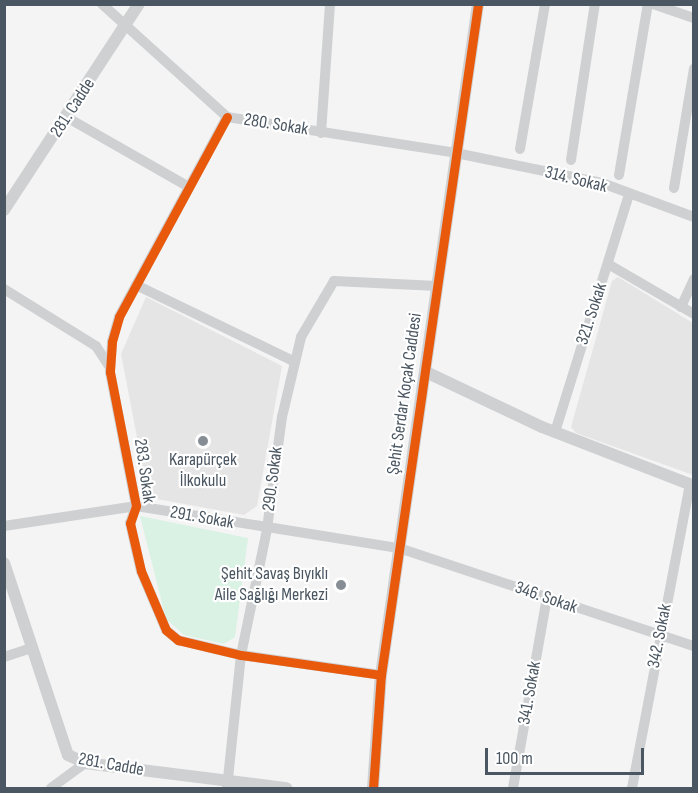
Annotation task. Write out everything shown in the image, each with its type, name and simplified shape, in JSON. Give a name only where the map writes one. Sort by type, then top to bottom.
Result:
[{"type":"street","name":"280. Sokak","points":[[102,4],[227,117],[456,153]]},
{"type":"street","name":"281. Cadde","points":[[4,210],[68,118],[139,4]]},
{"type":"street","points":[[321,132],[330,4]]},
{"type":"street","name":"Şehit Serdar Koçak Caddesi","points":[[373,789],[381,675],[478,4]]},
{"type":"street","points":[[520,149],[545,4]]},
{"type":"street","points":[[572,160],[595,4]]},
{"type":"street","points":[[619,175],[648,4]]},
{"type":"street","points":[[653,4],[688,12]]},
{"type":"street","points":[[674,188],[693,69]]},
{"type":"street","name":"283. Sokak","points":[[227,117],[115,326],[109,366],[136,506],[130,523],[141,571],[166,630],[178,640],[240,655],[381,675]]},
{"type":"street","points":[[68,118],[189,187]]},
{"type":"street","name":"314. Sokak","points":[[456,153],[602,183],[693,218]]},
{"type":"street","name":"321. Sokak","points":[[555,432],[629,195]]},
{"type":"street","points":[[608,264],[693,314]]},
{"type":"street","points":[[681,307],[693,279]]},
{"type":"street","name":"290. Sokak","points":[[227,785],[240,655],[267,529],[293,361],[334,281],[436,286]]},
{"type":"street","points":[[136,285],[293,361]]},
{"type":"street","points":[[4,289],[93,343],[109,366]]},
{"type":"street","points":[[93,343],[115,326]]},
{"type":"street","points":[[426,372],[555,432],[692,485]]},
{"type":"street","name":"342. Sokak","points":[[632,789],[659,635],[692,485]]},
{"type":"street","name":"291. Sokak","points":[[4,526],[136,506],[267,529],[399,548]]},
{"type":"street","name":"346. Sokak","points":[[399,548],[693,646]]},
{"type":"street","name":"281. Cadde","points":[[4,562],[63,749],[85,763],[227,785],[286,789]]},
{"type":"street","name":"341. Sokak","points":[[513,789],[547,598]]},
{"type":"street","points":[[4,657],[32,648]]},
{"type":"street","points":[[51,789],[85,763]]},
{"type":"shaded area","points":[[618,277],[693,323],[693,475],[576,433],[571,427],[612,281]]},
{"type":"shaded area","name":"Karapürçek İlkokulu","points":[[146,297],[282,366],[257,506],[244,515],[157,499],[146,484],[121,354]]},
{"type":"green space","points":[[140,516],[248,538],[235,637],[224,644],[184,635],[166,619]]},
{"type":"cycle path","points":[[373,788],[381,675],[478,4]]},
{"type":"cycle path","points":[[227,117],[119,317],[112,342],[110,372],[136,506],[130,523],[141,571],[166,630],[178,640],[241,655],[381,675]]},
{"type":"place","name":"Karapürçek İlkokulu","points":[[203,441]]},
{"type":"place","name":"Şehit Savaş Bıyıklı Aile Sağlığı Merkezi","points":[[341,585]]}]
